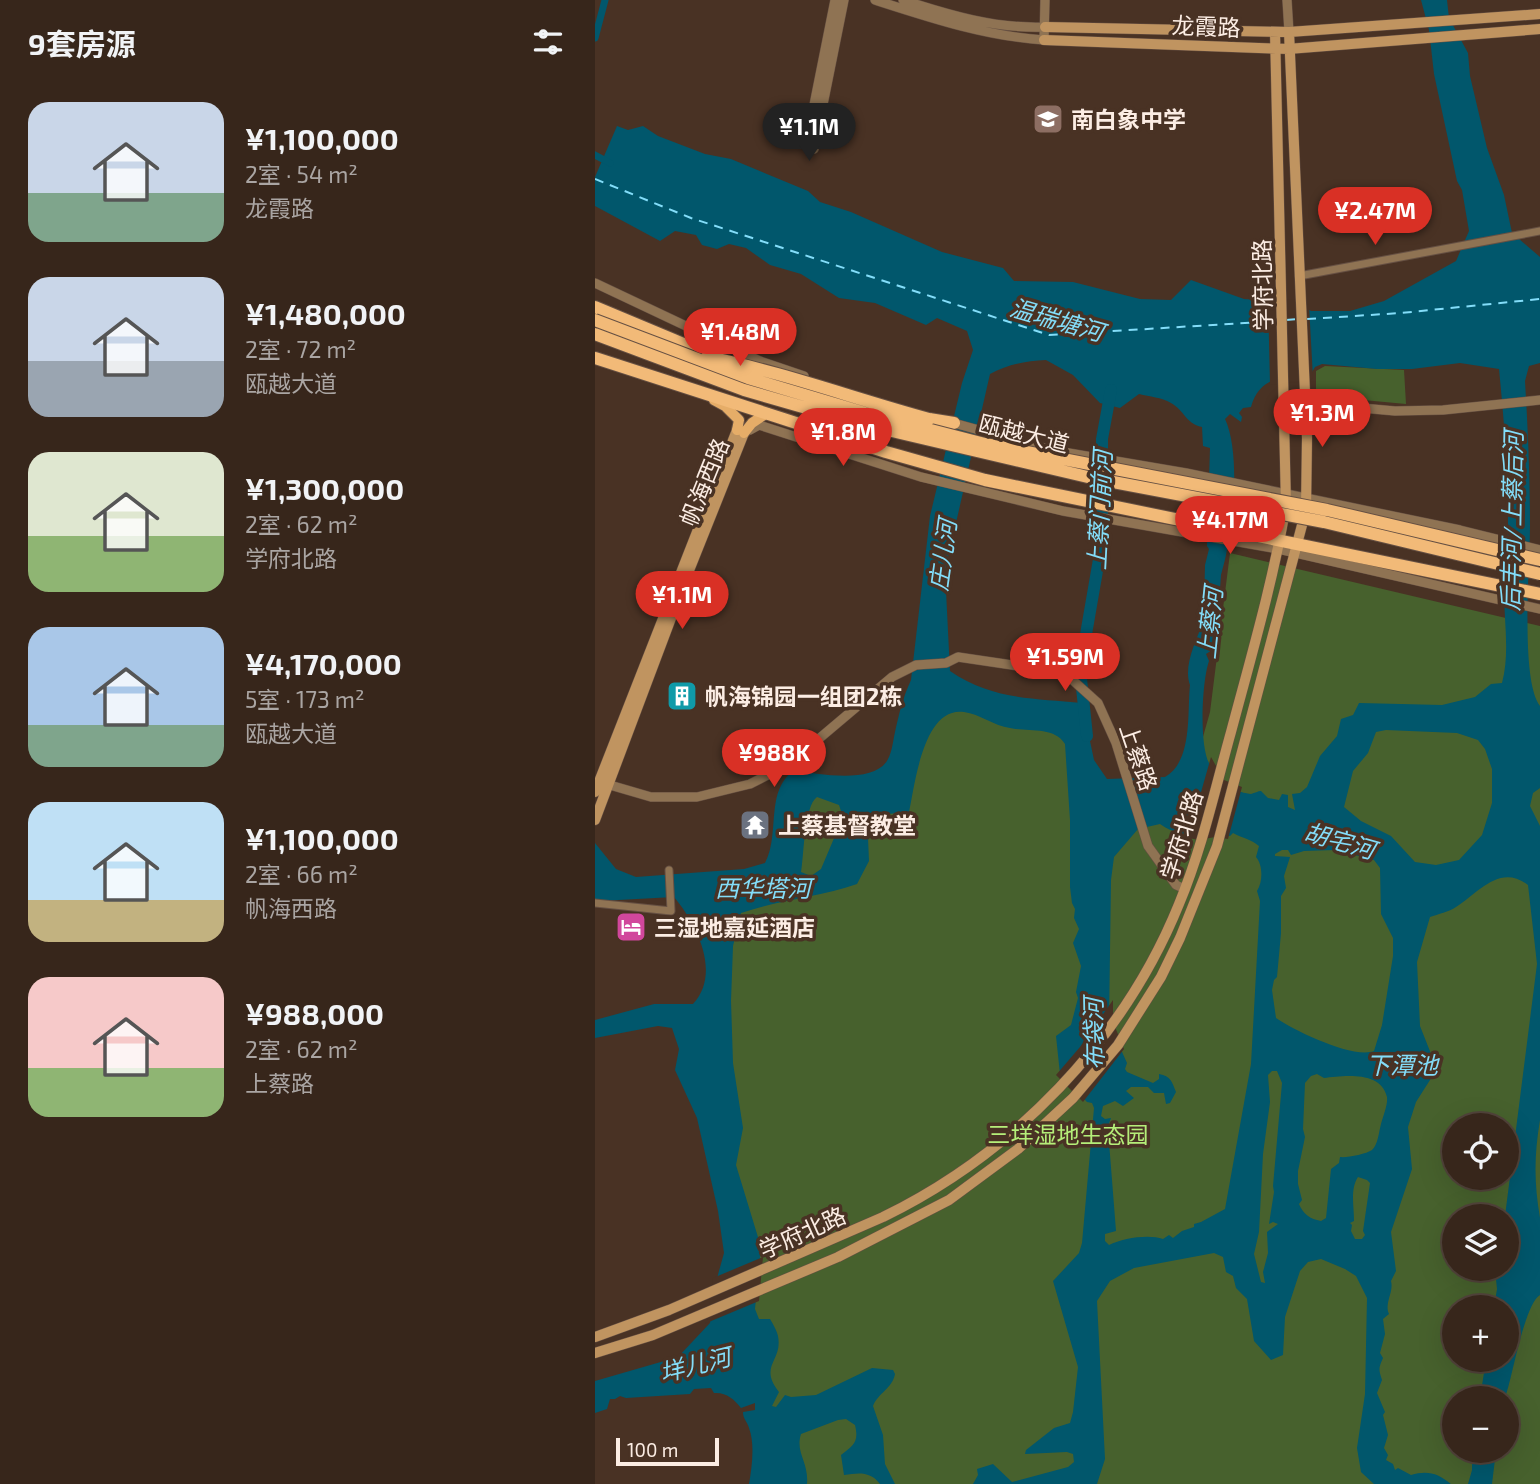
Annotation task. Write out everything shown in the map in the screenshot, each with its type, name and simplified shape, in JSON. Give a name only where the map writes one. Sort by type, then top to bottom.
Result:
[{"type":"highway","name":"瓯越大道","points":[[595,307],[701,352],[786,384],[868,408],[950,437],[981,438],[1013,455],[1125,478],[1244,497],[1287,500],[1499,554],[1539,560]]},
{"type":"highway","points":[[595,320],[761,382],[865,413],[985,444],[1327,510],[1539,560]]},
{"type":"highway","points":[[595,334],[744,390],[862,424],[1092,478],[1539,560]]},
{"type":"highway","points":[[672,350],[784,375],[860,401],[954,423]]},
{"type":"highway","points":[[595,358],[944,468],[971,482],[1114,506],[1239,532],[1297,549],[1364,558],[1538,601]]},
{"type":"main road","name":"龙霞路","points":[[1045,27],[1289,32],[1540,14]]},
{"type":"main road","name":"龙霞路","points":[[1044,40],[1288,49],[1540,29]]},
{"type":"main road","name":"学府北路","points":[[595,1337],[702,1296],[844,1234],[903,1208],[940,1186],[1009,1136],[1059,1088],[1086,1058],[1125,1006],[1161,943],[1185,890],[1200,842],[1279,545],[1287,500],[1276,32]]},
{"type":"main road","name":"学府北路","points":[[595,1353],[671,1328],[838,1257],[949,1200],[1018,1149],[1073,1098],[1118,1045],[1180,938],[1217,846],[1297,549],[1306,504],[1305,402],[1289,32]]},
{"type":"main road","points":[[666,380],[703,394],[725,406],[739,420],[741,431],[767,413]]},
{"type":"main road","name":"帆海西路","points":[[595,820],[599,785],[679,597],[741,431]]},
{"type":"street","points":[[835,0],[806,145],[814,149],[844,0]]},
{"type":"street","name":"龙霞路","points":[[875,0],[964,28],[1015,38],[1044,40]]},
{"type":"street","name":"龙霞路","points":[[903,0],[950,16],[1022,28],[1045,27]]},
{"type":"street","points":[[1044,40],[1045,0]]},
{"type":"street","points":[[1287,0],[1289,32]]},
{"type":"street","points":[[1299,276],[1540,231]]},
{"type":"street","points":[[595,283],[760,361],[954,423],[981,438],[1186,472],[1287,500]]},
{"type":"street","points":[[1284,396],[1305,402],[1395,411],[1443,410],[1538,400]]},
{"type":"street","points":[[868,408],[902,406]]},
{"type":"street","points":[[741,431],[759,425],[940,482],[971,482],[1063,511],[1279,545]]},
{"type":"street","points":[[1306,504],[1497,540],[1539,560]]},
{"type":"street","points":[[1297,549],[1496,591]]},
{"type":"street","name":"上蔡路","points":[[599,785],[651,797],[697,797],[750,784],[789,764],[892,677],[916,665],[946,663],[958,657],[1012,665],[1068,676],[1098,703],[1117,743],[1148,846],[1176,885],[1185,890]]},
{"type":"street","points":[[595,903],[671,911],[669,870]]},
{"type":"green space","points":[[1325,366],[1404,370],[1406,404],[1331,397],[1316,391],[1316,371]]},
{"type":"green space","name":"三垟湿地生态园","points":[[1230,553],[1540,626],[1540,1484],[776,1484],[710,1128],[711,913],[774,878],[801,792],[895,778],[916,694],[1072,712],[1084,784],[1185,801],[1210,712]]},
{"type":"water","points":[[1421,0],[1447,0],[1449,18],[1468,53],[1470,76],[1487,148],[1504,195],[1512,233],[1540,257],[1540,363],[1529,366],[1525,381],[1530,508],[1528,648],[1534,692],[1540,706],[1540,788],[1533,793],[1530,806],[1540,826],[1540,1120],[1535,1169],[1540,1218],[1540,1295],[1529,1312],[1519,1345],[1519,1295],[1496,1295],[1496,1281],[1519,1281],[1519,1204],[1507,1204],[1508,1190],[1519,1190],[1518,1113],[1537,964],[1528,885],[1508,877],[1490,882],[1453,909],[1430,917],[1417,962],[1420,1026],[1437,1069],[1416,1102],[1408,1127],[1412,1169],[1391,1232],[1396,1271],[1391,1281],[1389,1314],[1383,1319],[1385,1334],[1379,1369],[1382,1380],[1377,1393],[1385,1412],[1383,1415],[1388,1435],[1384,1448],[1388,1455],[1386,1460],[1393,1464],[1395,1470],[1398,1468],[1411,1475],[1432,1474],[1451,1484],[1374,1484],[1361,1472],[1357,1448],[1365,1394],[1367,1298],[1356,1276],[1321,1259],[1308,1262],[1300,1271],[1285,1317],[1283,1355],[1271,1360],[1254,1341],[1247,1299],[1236,1288],[1233,1276],[1226,1272],[1223,1257],[1214,1253],[1134,1268],[1110,1281],[1097,1301],[1105,1459],[1097,1484],[973,1484],[978,1475],[977,1469],[993,1464],[1012,1482],[1068,1467],[1074,1462],[1073,1454],[1067,1452],[1025,1454],[1026,1450],[1054,1428],[1070,1423],[1073,1412],[1078,1367],[1053,1281],[1079,1253],[1082,1243],[1094,1108],[1092,1103],[1087,1102],[1060,1074],[1056,1036],[1071,1025],[1078,998],[1076,992],[1081,966],[1073,943],[1079,929],[1074,918],[1075,909],[1070,887],[1070,820],[1065,744],[1048,732],[1004,727],[964,712],[950,713],[939,721],[930,734],[918,767],[909,812],[877,815],[868,838],[869,861],[857,884],[741,913],[733,946],[733,1063],[743,1128],[736,1165],[761,1247],[755,1309],[759,1319],[770,1319],[778,1336],[779,1345],[771,1376],[779,1392],[772,1406],[776,1407],[785,1395],[816,1395],[872,1368],[893,1370],[895,1374],[891,1384],[873,1406],[883,1435],[885,1464],[895,1484],[880,1484],[864,1474],[844,1475],[841,1455],[856,1439],[855,1425],[846,1419],[801,1434],[800,1447],[807,1484],[749,1484],[752,1441],[743,1412],[755,1410],[755,1403],[741,1408],[729,1397],[714,1393],[711,1388],[694,1389],[690,1394],[626,1398],[620,1396],[610,1399],[607,1409],[595,1413],[595,1381],[678,1357],[710,1323],[714,1289],[724,1253],[718,1211],[697,1118],[675,1070],[679,1049],[672,1028],[658,1026],[595,1038],[595,1020],[654,1004],[693,1004],[701,992],[705,978],[703,949],[690,920],[674,897],[600,901],[595,899],[595,843],[616,869],[636,877],[744,869],[765,863],[770,851],[779,789],[795,770],[831,775],[859,775],[881,767],[888,759],[901,706],[911,680],[930,516],[962,383],[973,350],[967,331],[937,318],[926,325],[875,303],[839,298],[801,274],[770,265],[746,248],[729,244],[717,249],[702,245],[696,235],[675,231],[660,241],[595,206],[595,177],[617,126],[628,130],[643,126],[658,136],[705,154],[731,159],[808,191],[820,202],[851,212],[942,252],[1003,268],[1014,281],[1073,282],[1140,299],[1171,300],[1191,280],[1244,299],[1298,303],[1311,311],[1350,311],[1384,301],[1456,261],[1469,231],[1434,74],[1429,30]],"holes":[[[1046,360],[1073,375],[1100,403],[1120,408],[1139,394],[1167,401],[1176,406],[1192,423],[1202,427],[1203,446],[1210,448],[1209,549],[1205,565],[1204,604],[1200,615],[1203,623],[1189,662],[1187,736],[1180,760],[1174,770],[1165,777],[1107,779],[1094,760],[1082,703],[997,693],[981,688],[950,671],[945,571],[990,374],[1010,365]],[[1460,363],[1499,369],[1508,502],[1504,582],[1506,649],[1502,683],[1491,684],[1475,697],[1442,705],[1359,703],[1353,715],[1341,719],[1337,736],[1320,756],[1307,787],[1300,793],[1292,794],[1295,810],[1288,807],[1288,795],[1282,794],[1279,800],[1268,798],[1261,791],[1249,794],[1230,788],[1209,763],[1204,742],[1203,712],[1209,661],[1206,654],[1212,650],[1216,631],[1221,575],[1234,501],[1234,464],[1225,419],[1230,414],[1241,422],[1239,413],[1243,408],[1251,407],[1260,389],[1267,383],[1312,372],[1322,364],[1412,369]],[[1386,730],[1457,733],[1478,740],[1485,749],[1492,769],[1492,803],[1482,835],[1459,860],[1436,865],[1415,862],[1391,836],[1361,821],[1344,807],[1353,771],[1368,753],[1376,732]],[[817,797],[839,805],[843,817],[821,869],[811,876],[801,872],[805,832],[813,802]],[[1160,824],[1178,833],[1230,836],[1233,833],[1259,846],[1256,857],[1261,874],[1257,891],[1260,901],[1251,1064],[1225,1209],[1173,1238],[1169,1235],[1163,1239],[1136,1238],[1109,1245],[1105,1241],[1105,1234],[1116,1231],[1109,1142],[1111,1133],[1107,1129],[1111,1118],[1105,1119],[1101,1116],[1103,1106],[1115,1101],[1123,1106],[1134,1098],[1126,1091],[1131,1087],[1148,1087],[1154,1093],[1164,1093],[1166,1104],[1170,1103],[1176,1092],[1171,1080],[1166,1076],[1159,1074],[1159,1079],[1153,1083],[1127,1072],[1127,1063],[1109,1023],[1111,880],[1114,857],[1138,829]],[[1282,850],[1288,850],[1291,855],[1304,851],[1335,850],[1374,860],[1380,868],[1381,914],[1393,938],[1393,956],[1382,1025],[1374,1051],[1339,1048],[1296,1030],[1276,1018],[1272,990],[1277,977],[1281,896],[1286,888],[1284,876],[1290,857],[1275,854]],[[1277,1071],[1282,1083],[1269,1224],[1278,1224],[1267,1232],[1268,1253],[1263,1272],[1265,1283],[1261,1282],[1254,1254],[1259,1232],[1263,1154],[1270,1102],[1268,1075]],[[1317,1074],[1324,1078],[1341,1076],[1369,1079],[1377,1082],[1387,1097],[1374,1148],[1361,1154],[1340,1157],[1339,1163],[1331,1169],[1326,1218],[1321,1221],[1307,1216],[1299,1204],[1302,1200],[1298,1171],[1305,1137],[1305,1083]],[[1358,1177],[1370,1183],[1363,1231],[1365,1235],[1362,1239],[1355,1239],[1350,1223],[1354,1221],[1353,1192]]]},
{"type":"water","points":[[1484,1372],[1512,1372],[1508,1386],[1482,1386]]},
{"type":"water","points":[[1472,1463],[1495,1463],[1492,1484],[1468,1484]]},
{"type":"pier","points":[[1268,298],[1298,300],[1309,305],[1313,378],[1309,381],[1270,385]]},
{"type":"pier","points":[[1211,757],[1224,780],[1242,787],[1228,839],[1188,838]]},
{"type":"pier","points":[[1113,1000],[1113,1022],[1124,1049],[1083,1102],[1056,1075],[1080,1047]]},
{"type":"pier","points":[[763,1257],[759,1301],[704,1324],[707,1321],[713,1278]]},
{"type":"waterway","points":[[595,38],[605,0]]},
{"type":"waterway","name":"温瑞塘河","points":[[595,155],[610,163]]},
{"type":"waterway","name":"上蔡门前河","points":[[1087,736],[1080,669],[1102,542],[1102,439],[1111,390]]},
{"type":"ferry route","points":[[595,179],[691,218],[1049,335],[1277,321]]},
{"type":"ferry route","points":[[1307,319],[1540,299]]},
{"type":"ferry route","points":[[1286,320],[1298,319]]},
{"type":"place","name":"南白象中学","points":[[1048,119]]},
{"type":"place","name":"帆海锦园一组团2栋","points":[[682,696]]},
{"type":"place","name":"上蔡基督教堂","points":[[755,825]]},
{"type":"place","name":"三湿地嘉延酒店","points":[[631,927]]},
{"type":"water label","name":"后丰河/上蔡后河","points":[[1511,521]]},
{"type":"water label","name":"庄儿河","points":[[942,555]]},
{"type":"water label","name":"上蔡河","points":[[1209,623]]},
{"type":"water label","name":"胡宅河","points":[[1340,840]]},
{"type":"water label","name":"西华塔河","points":[[763,887]]},
{"type":"water label","name":"布袋河","points":[[1093,1034]]},
{"type":"water label","name":"下潭池","points":[[1402,1064]]},
{"type":"water label","name":"垟儿河","points":[[695,1364]]}]
